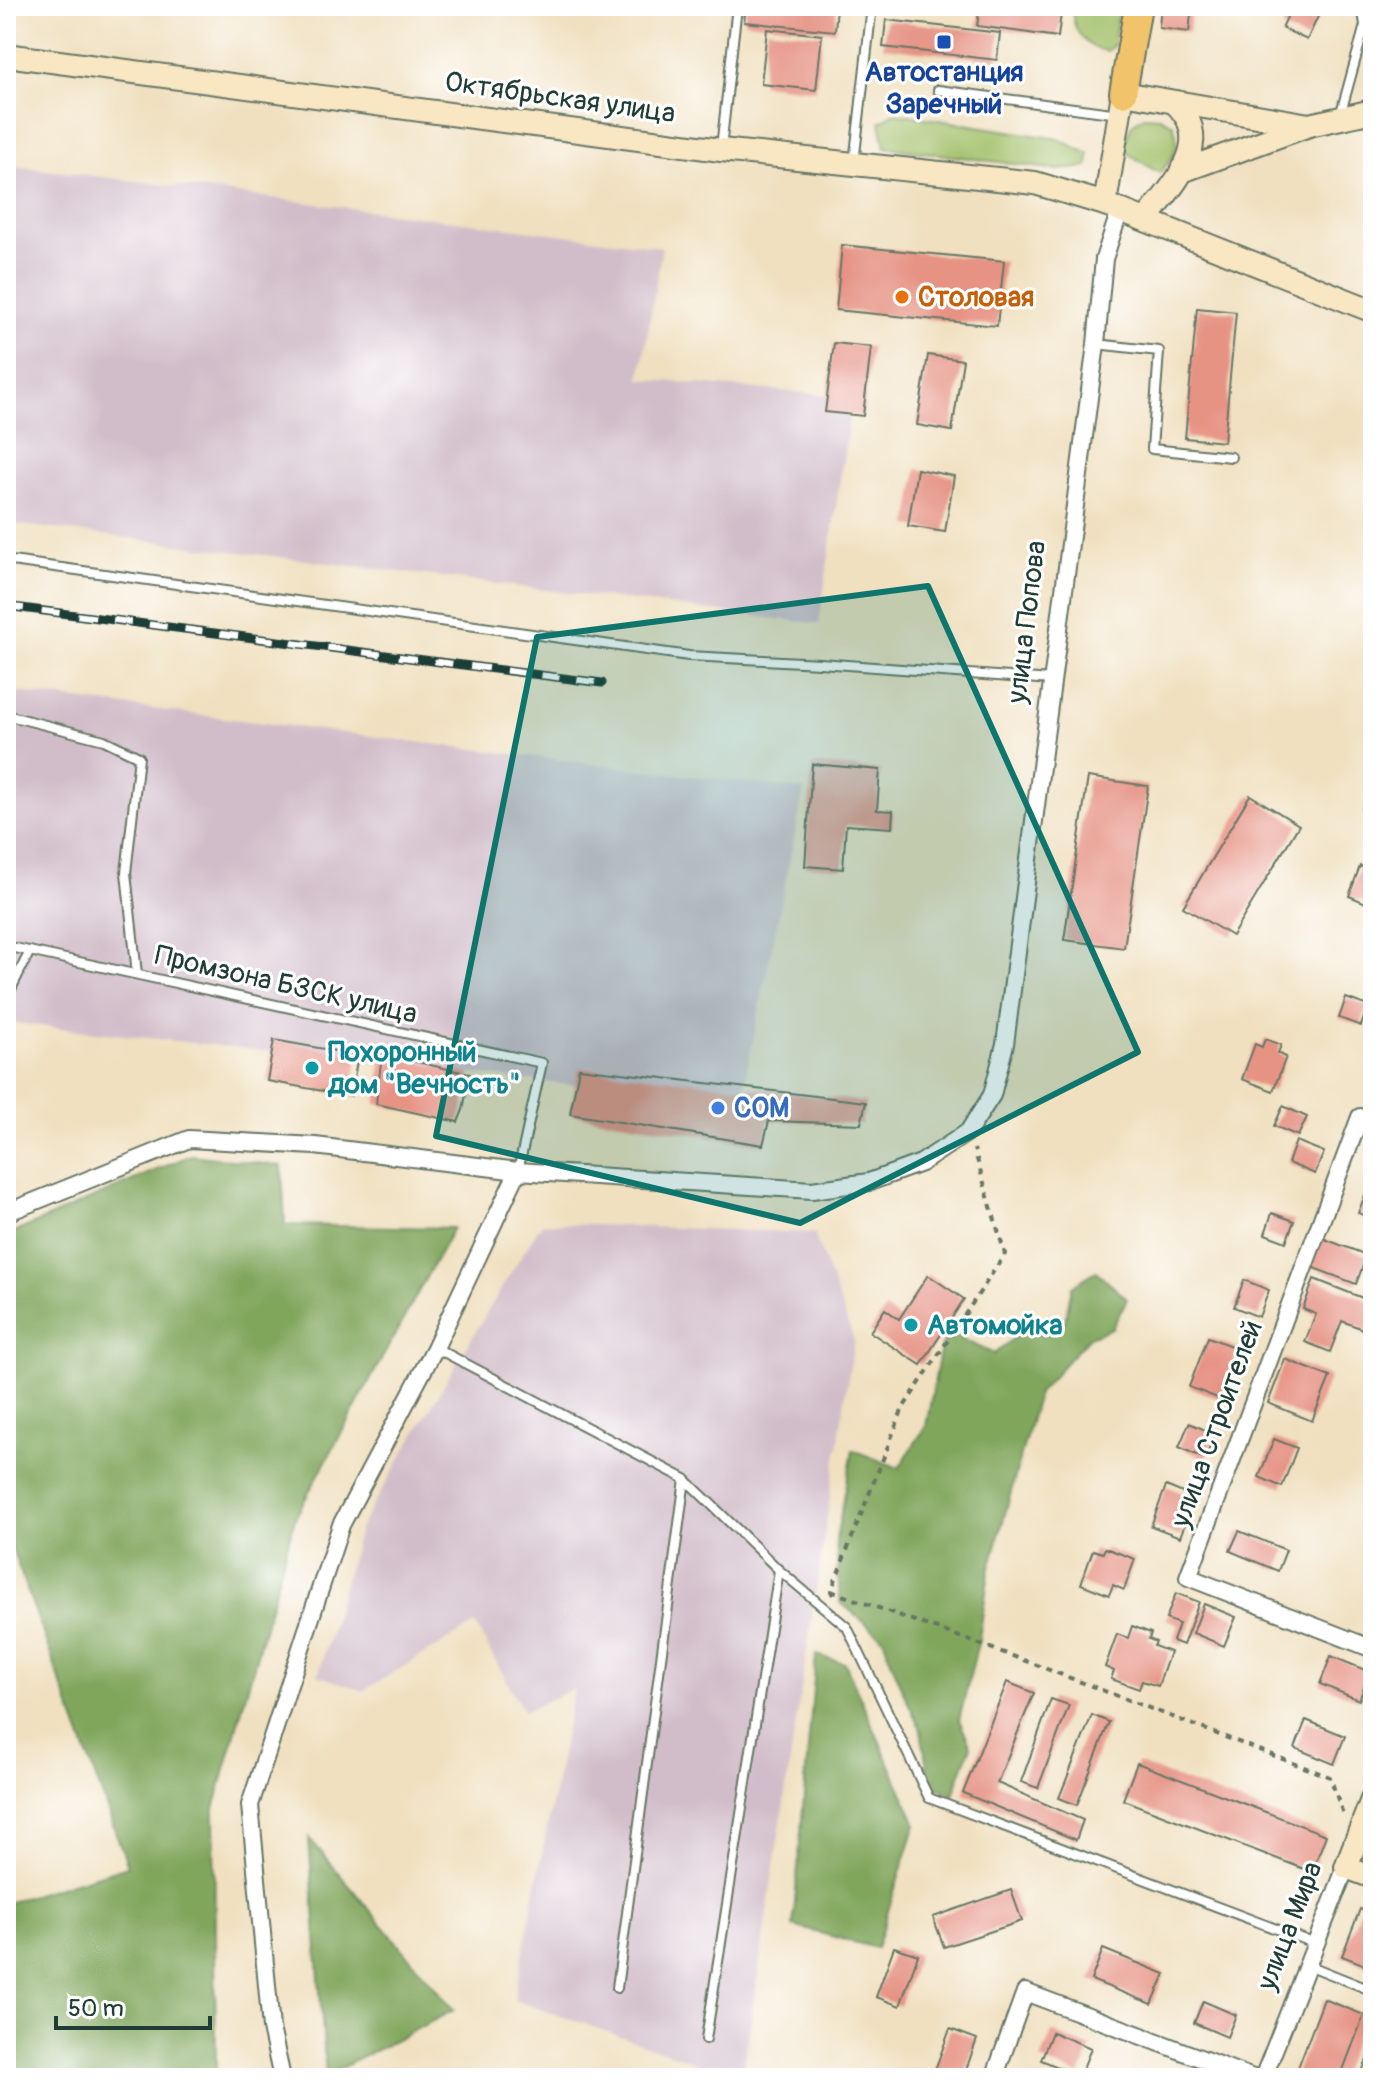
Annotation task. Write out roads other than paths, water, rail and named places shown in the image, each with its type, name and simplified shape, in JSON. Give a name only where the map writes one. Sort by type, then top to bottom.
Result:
[{"type":"main road","points":[[1121,104],[1138,6]]},
{"type":"street","name":"Октябрьская улица","points":[[6,55],[721,150],[1035,183],[1146,220]]},
{"type":"street","points":[[1174,102],[1191,122],[1191,153],[1182,171],[1146,220],[1373,311]]},
{"type":"street","points":[[1113,207],[1121,104],[1174,102],[1309,125]]},
{"type":"street","points":[[1182,171],[1309,125],[1373,111]]},
{"type":"street","name":"улица Попова","points":[[518,1171],[812,1190],[869,1182],[921,1163],[968,1132],[992,1095],[1005,1044],[1113,207]]},
{"type":"street","name":"улица Строителей","points":[[1373,1123],[1360,1117],[1188,1577],[1373,1649]]},
{"type":"street","points":[[6,1213],[189,1139],[315,1146],[518,1171],[435,1348],[341,1525],[250,1805],[271,2028],[282,2078]]},
{"type":"street","name":"улица Мира","points":[[1263,2078],[1373,1797]]},
{"type":"street","points":[[1346,1867],[1373,1877]]},
{"type":"street","points":[[994,2078],[1025,1992],[1253,2078]]},
{"type":"lane","points":[[721,150],[737,6]]},
{"type":"lane","points":[[854,164],[872,6]]},
{"type":"lane","points":[[1339,118],[1369,26],[1362,6]]},
{"type":"lane","points":[[938,90],[1121,104]]},
{"type":"lane","points":[[1096,344],[1159,351],[1152,449],[1231,457]]},
{"type":"lane","points":[[12,561],[689,656],[1052,680]]},
{"type":"lane","points":[[6,715],[104,740],[139,757],[126,873],[137,974]]},
{"type":"lane","name":"Промзона БЗСК улица","points":[[6,946],[542,1063],[518,1171]]},
{"type":"lane","points":[[6,999],[30,951]]},
{"type":"lane","points":[[435,1348],[685,1479],[779,1570],[847,1627],[929,1798],[1316,1944]]},
{"type":"lane","points":[[617,1988],[685,1479]]},
{"type":"lane","points":[[706,2039],[779,1570]]},
{"type":"lane","points":[[1307,1965],[1373,1991]]},
{"type":"lane","points":[[1365,2078],[1373,2058]]},
{"type":"railway","points":[[6,606],[602,683]]},
{"type":"place","name":"Автостанция Заречный","points":[[944,42]]},
{"type":"place","name":"Столовая","points":[[902,297]]},
{"type":"place","name":"Похоронный дом \"Вечность\"","points":[[312,1068]]},
{"type":"place","name":"СОМ","points":[[718,1108]]},
{"type":"place","name":"Автомойка","points":[[911,1325]]}]
